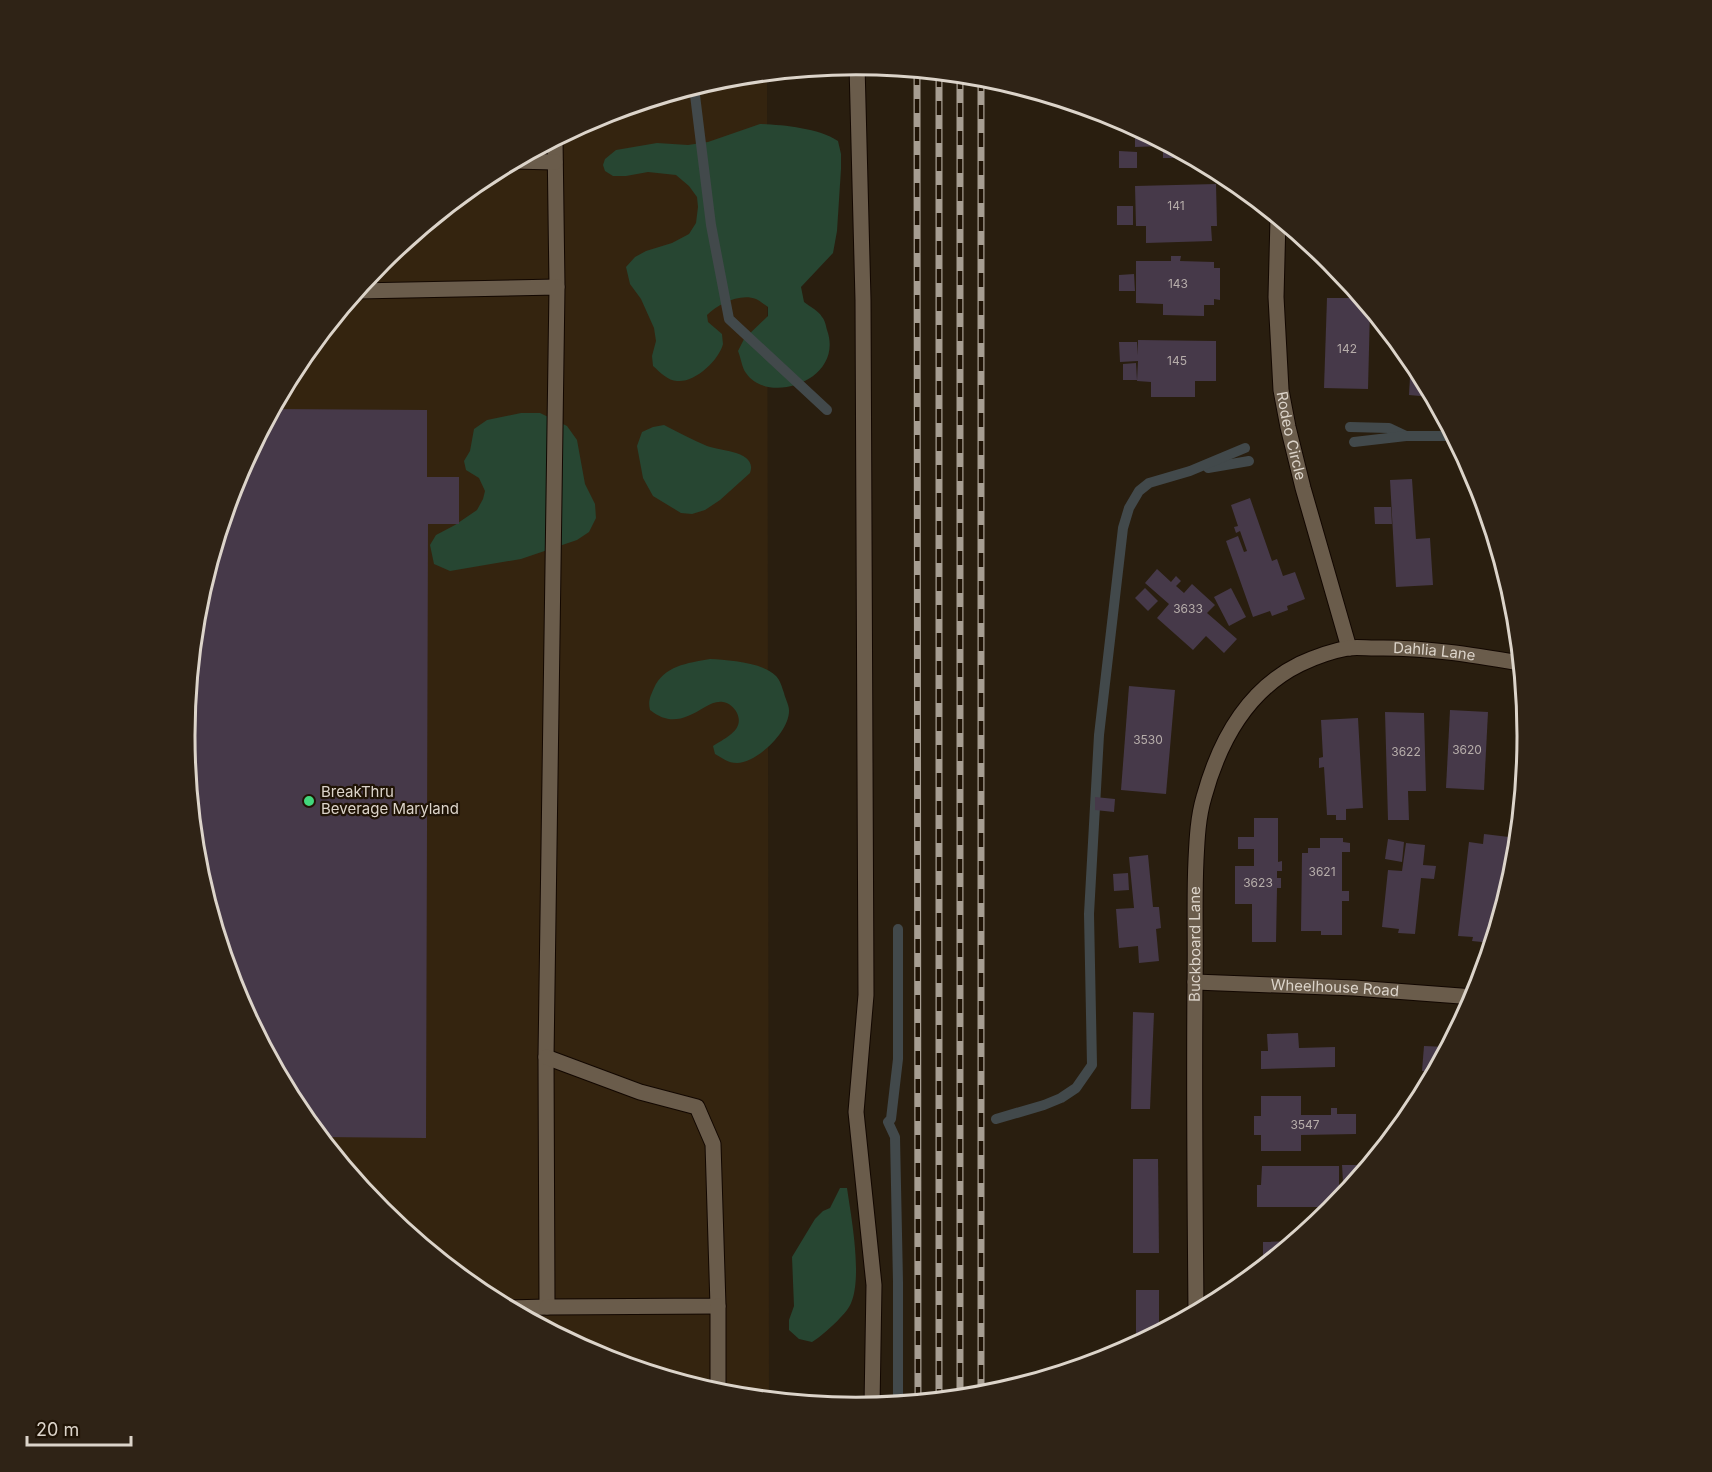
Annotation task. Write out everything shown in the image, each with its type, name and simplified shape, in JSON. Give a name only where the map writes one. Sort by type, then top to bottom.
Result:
[{"type":"street","points":[[857,75],[863,312],[866,995],[855,1112],[874,1285],[872,1397]]},
{"type":"street","points":[[547,1307],[546,1057],[558,287],[555,148]]},
{"type":"street","points":[[529,162],[555,162]]},
{"type":"street","name":"Rodeo Circle","points":[[1282,231],[1276,297],[1281,390],[1301,478],[1349,648]]},
{"type":"street","points":[[368,291],[558,287]]},
{"type":"street","name":"Dahlia Lane","points":[[1349,648],[1396,647],[1512,662]]},
{"type":"street","name":"Buckboard Lane","points":[[1196,1302],[1195,883],[1203,800],[1218,753],[1244,710],[1266,688],[1299,665],[1316,657],[1349,648]]},
{"type":"street","name":"Wheelhouse Road","points":[[1195,982],[1354,988],[1464,996]]},
{"type":"street","points":[[546,1057],[640,1092],[697,1107],[713,1144],[718,1382]]},
{"type":"street","points":[[524,1308],[718,1306]]},
{"type":"shaded area","points":[[767,81],[769,1391],[685,1374],[603,1347],[564,1329],[489,1286],[420,1233],[359,1172],[306,1103],[265,1032],[229,944],[208,865],[196,779],[195,736],[196,693],[208,607],[230,524],[263,444],[306,369],[359,300],[420,239],[489,186],[564,143],[603,125],[685,98]]},
{"type":"green space","points":[[760,124],[811,130],[838,141],[841,169],[837,231],[833,253],[801,287],[804,302],[823,318],[830,348],[825,362],[815,374],[802,383],[786,387],[770,387],[757,383],[746,373],[738,351],[744,339],[768,316],[768,307],[756,299],[743,297],[717,307],[707,315],[708,322],[722,334],[723,343],[717,357],[691,378],[684,381],[670,380],[653,366],[652,356],[656,341],[654,328],[641,299],[630,284],[626,267],[635,257],[646,251],[672,243],[689,234],[696,223],[697,197],[689,186],[676,175],[648,172],[613,176],[605,171],[603,165],[605,159],[616,150],[657,143],[688,145],[708,142]]},
{"type":"green space","points":[[521,413],[540,413],[567,426],[577,440],[585,484],[595,504],[596,518],[589,532],[577,540],[521,559],[450,571],[434,564],[430,545],[436,535],[477,510],[483,499],[485,491],[479,478],[466,470],[464,461],[470,451],[474,429],[487,420]]},
{"type":"green space","points":[[664,425],[707,446],[743,456],[751,466],[750,473],[720,500],[705,510],[692,514],[681,513],[653,496],[643,478],[637,446],[642,432]]},
{"type":"green space","points":[[710,659],[744,663],[762,668],[770,671],[780,682],[789,710],[788,718],[771,744],[763,752],[745,762],[731,762],[715,754],[713,746],[728,737],[738,724],[737,713],[729,704],[716,702],[678,719],[664,718],[650,710],[651,694],[664,675],[685,664]]},
{"type":"green space","points":[[840,1188],[847,1188],[856,1282],[849,1307],[827,1331],[812,1342],[799,1339],[789,1330],[789,1320],[794,1306],[792,1257],[815,1219],[830,1208]]},
{"type":"building","points":[[1135,137],[1154,146],[1135,147]]},
{"type":"building","points":[[1119,151],[1137,152],[1137,168],[1119,168]]},
{"type":"building","points":[[1163,151],[1176,158],[1163,158]]},
{"type":"building","points":[[1216,184],[1217,226],[1211,226],[1212,241],[1146,243],[1146,226],[1136,226],[1135,186]]},
{"type":"building","points":[[1117,206],[1133,206],[1133,225],[1117,225]]},
{"type":"building","points":[[1171,256],[1181,256],[1180,261],[1214,262],[1214,268],[1220,268],[1220,300],[1214,299],[1214,305],[1204,305],[1204,316],[1163,315],[1163,304],[1136,303],[1136,261],[1171,261]]},
{"type":"building","points":[[1134,274],[1135,291],[1119,291],[1119,275]]},
{"type":"building","points":[[1327,298],[1351,298],[1370,321],[1368,389],[1324,388]]},
{"type":"building","points":[[1138,340],[1216,341],[1216,381],[1195,381],[1195,397],[1151,397],[1151,382],[1137,381],[1138,361],[1120,362],[1119,342],[1137,342],[1138,355]]},
{"type":"building","points":[[1136,363],[1137,380],[1123,380],[1123,364]]},
{"type":"building","points":[[1410,376],[1422,396],[1409,395]]},
{"type":"building","name":"BreakThru Beverage Maryland","points":[[282,409],[427,410],[427,477],[459,477],[459,524],[428,524],[426,1138],[331,1137],[306,1103],[284,1066],[245,989],[230,948],[208,865],[196,779],[196,693],[201,650],[208,607],[230,524],[245,483]]},
{"type":"building","points":[[1412,479],[1416,539],[1430,538],[1433,585],[1396,587],[1390,480]]},
{"type":"building","points":[[1250,498],[1272,561],[1277,559],[1283,576],[1295,572],[1305,599],[1287,606],[1288,610],[1272,616],[1270,611],[1253,617],[1226,541],[1238,536],[1244,552],[1247,551],[1240,531],[1236,533],[1234,527],[1238,526],[1231,505]]},
{"type":"building","points":[[1374,507],[1391,507],[1392,524],[1375,524]]},
{"type":"building","points":[[1157,569],[1171,582],[1176,576],[1181,581],[1176,586],[1184,593],[1192,584],[1215,605],[1207,613],[1237,639],[1224,653],[1206,636],[1193,650],[1157,618],[1169,604],[1145,583]]},
{"type":"building","points":[[1145,588],[1158,601],[1148,611],[1135,598]]},
{"type":"building","points":[[1231,588],[1246,617],[1229,626],[1214,597]]},
{"type":"building","points":[[1129,686],[1175,690],[1166,794],[1121,790]]},
{"type":"building","points":[[1450,710],[1488,712],[1484,790],[1446,788]]},
{"type":"building","points":[[1385,712],[1424,713],[1426,791],[1408,791],[1409,820],[1388,820]]},
{"type":"building","points":[[1358,718],[1363,808],[1346,809],[1346,820],[1336,820],[1336,815],[1327,815],[1324,767],[1319,768],[1319,758],[1323,757],[1321,720]]},
{"type":"building","points":[[1095,797],[1115,799],[1114,812],[1095,810]]},
{"type":"building","points":[[1254,818],[1278,818],[1278,862],[1282,861],[1282,871],[1277,871],[1277,878],[1281,878],[1281,888],[1277,888],[1276,942],[1252,942],[1252,904],[1235,904],[1235,866],[1254,866],[1254,849],[1238,849],[1238,837],[1254,837]]},
{"type":"building","points":[[1484,834],[1509,837],[1504,865],[1484,942],[1472,941],[1473,937],[1458,936],[1469,842],[1483,844]]},
{"type":"building","points":[[1320,838],[1343,838],[1343,842],[1350,843],[1350,852],[1342,852],[1342,891],[1349,891],[1349,901],[1342,901],[1342,935],[1321,935],[1321,931],[1301,931],[1302,853],[1308,853],[1308,848],[1320,848]]},
{"type":"building","points":[[1388,839],[1404,842],[1402,862],[1385,859]]},
{"type":"building","points":[[1406,843],[1425,845],[1423,865],[1436,866],[1434,879],[1421,878],[1415,934],[1398,933],[1399,929],[1382,927],[1388,870],[1402,871]]},
{"type":"building","points":[[1148,855],[1153,907],[1159,907],[1161,928],[1156,929],[1159,961],[1139,963],[1138,946],[1119,948],[1116,909],[1134,908],[1129,857]]},
{"type":"building","points":[[1128,873],[1129,890],[1114,891],[1113,874]]},
{"type":"building","points":[[1133,1012],[1154,1013],[1150,1109],[1131,1109]]},
{"type":"building","points":[[1298,1033],[1299,1048],[1335,1047],[1335,1067],[1261,1069],[1261,1051],[1268,1051],[1267,1034]]},
{"type":"building","points":[[1424,1046],[1439,1047],[1425,1071],[1422,1071]]},
{"type":"building","points":[[1261,1096],[1301,1096],[1301,1115],[1331,1115],[1331,1108],[1337,1108],[1337,1114],[1356,1114],[1356,1134],[1301,1135],[1301,1151],[1261,1151],[1261,1135],[1254,1135],[1254,1116],[1261,1116]]},
{"type":"building","points":[[1133,1159],[1158,1159],[1159,1253],[1133,1253]]},
{"type":"building","points":[[1342,1165],[1359,1165],[1353,1172],[1343,1182]]},
{"type":"building","points":[[1262,1166],[1339,1166],[1340,1185],[1319,1207],[1257,1207],[1257,1185],[1261,1185]]},
{"type":"building","points":[[1281,1241],[1263,1256],[1263,1242]]},
{"type":"building","points":[[1136,1290],[1159,1290],[1159,1323],[1136,1335]]},
{"type":"waterway","points":[[695,96],[711,225],[729,319],[827,410]]},
{"type":"waterway","points":[[1350,427],[1389,428],[1406,436]]},
{"type":"waterway","points":[[1354,442],[1406,436],[1445,436]]},
{"type":"waterway","points":[[996,1119],[1061,1098],[1076,1088],[1092,1065],[1089,914],[1099,735],[1123,528],[1129,508],[1139,491],[1149,483],[1190,471],[1245,448]]},
{"type":"waterway","points":[[1208,468],[1249,461]]},
{"type":"waterway","points":[[898,929],[898,1059],[891,1119],[888,1122],[895,1137],[898,1396]]},
{"type":"railway","points":[[917,78],[918,1394]]},
{"type":"railway","points":[[939,81],[939,1391]]},
{"type":"railway","points":[[960,84],[960,1388]]},
{"type":"railway","points":[[981,87],[981,1385]]},
{"type":"place","name":"BreakThru Beverage Maryland","points":[[309,801]]}]
